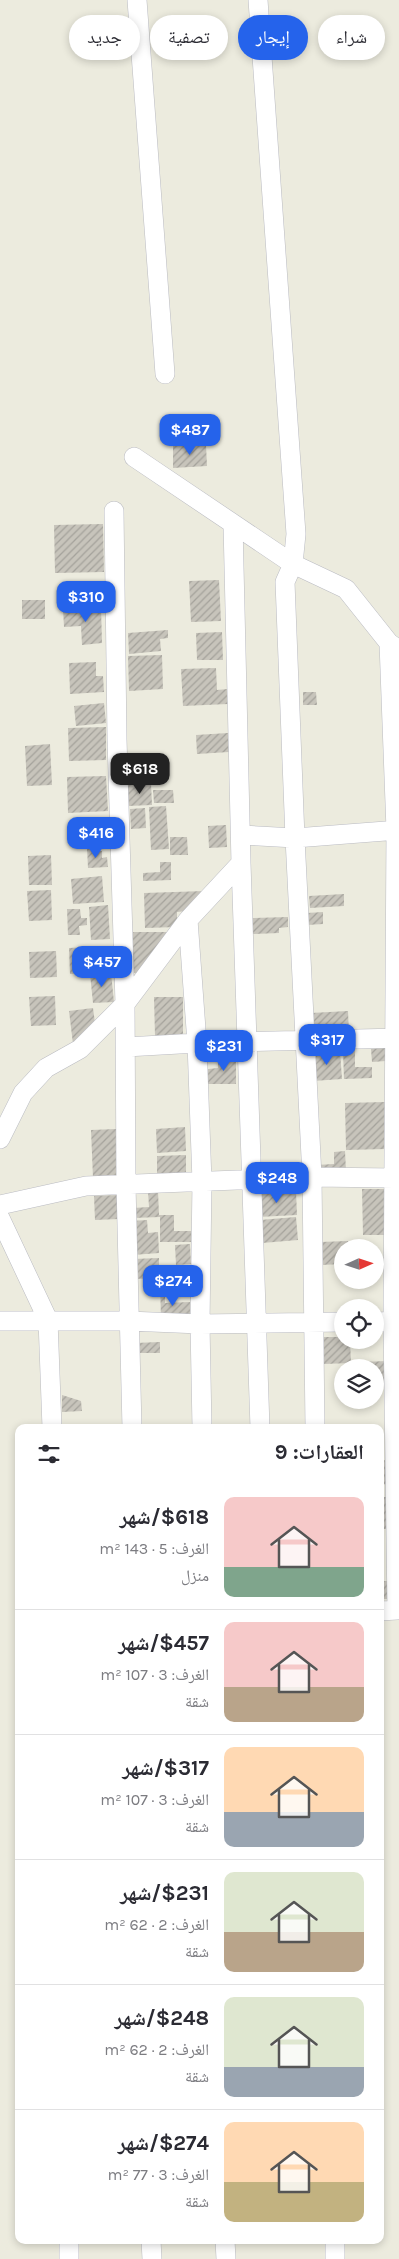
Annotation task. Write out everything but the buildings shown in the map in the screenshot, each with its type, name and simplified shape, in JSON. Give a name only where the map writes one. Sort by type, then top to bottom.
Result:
[{"type":"street","points":[[137,0],[165,374]]},
{"type":"street","points":[[258,0],[296,534],[293,564],[285,582],[295,838],[312,1177],[314,1424]]},
{"type":"street","points":[[134,457],[293,564],[346,589],[394,646],[397,830],[397,1180],[389,1322],[391,1489],[397,1610],[384,1611]]},
{"type":"street","points":[[114,511],[117,739],[126,1047],[128,1321],[132,1424]]},
{"type":"street","points":[[233,524],[241,863],[260,1424]]},
{"type":"street","points":[[241,835],[295,838],[397,830]]},
{"type":"street","points":[[0,1139],[23,1093],[46,1068],[80,1049],[125,1004],[188,920],[241,863]]},
{"type":"street","points":[[188,920],[197,1043],[202,1182],[200,1324],[202,1424]]},
{"type":"street","points":[[126,1047],[197,1043],[305,1042],[397,1038]]},
{"type":"street","points":[[0,1205],[86,1186],[126,1186],[312,1177],[397,1180]]},
{"type":"street","points":[[0,1218],[48,1320],[52,1424]]},
{"type":"street","points":[[0,1321],[128,1321],[200,1324],[334,1322]]},
{"type":"street","points":[[69,2244],[69,2259]]},
{"type":"street","points":[[151,2244],[152,2259]]},
{"type":"street","points":[[225,2244],[226,2259]]},
{"type":"street","points":[[335,2244],[335,2259]]}]
